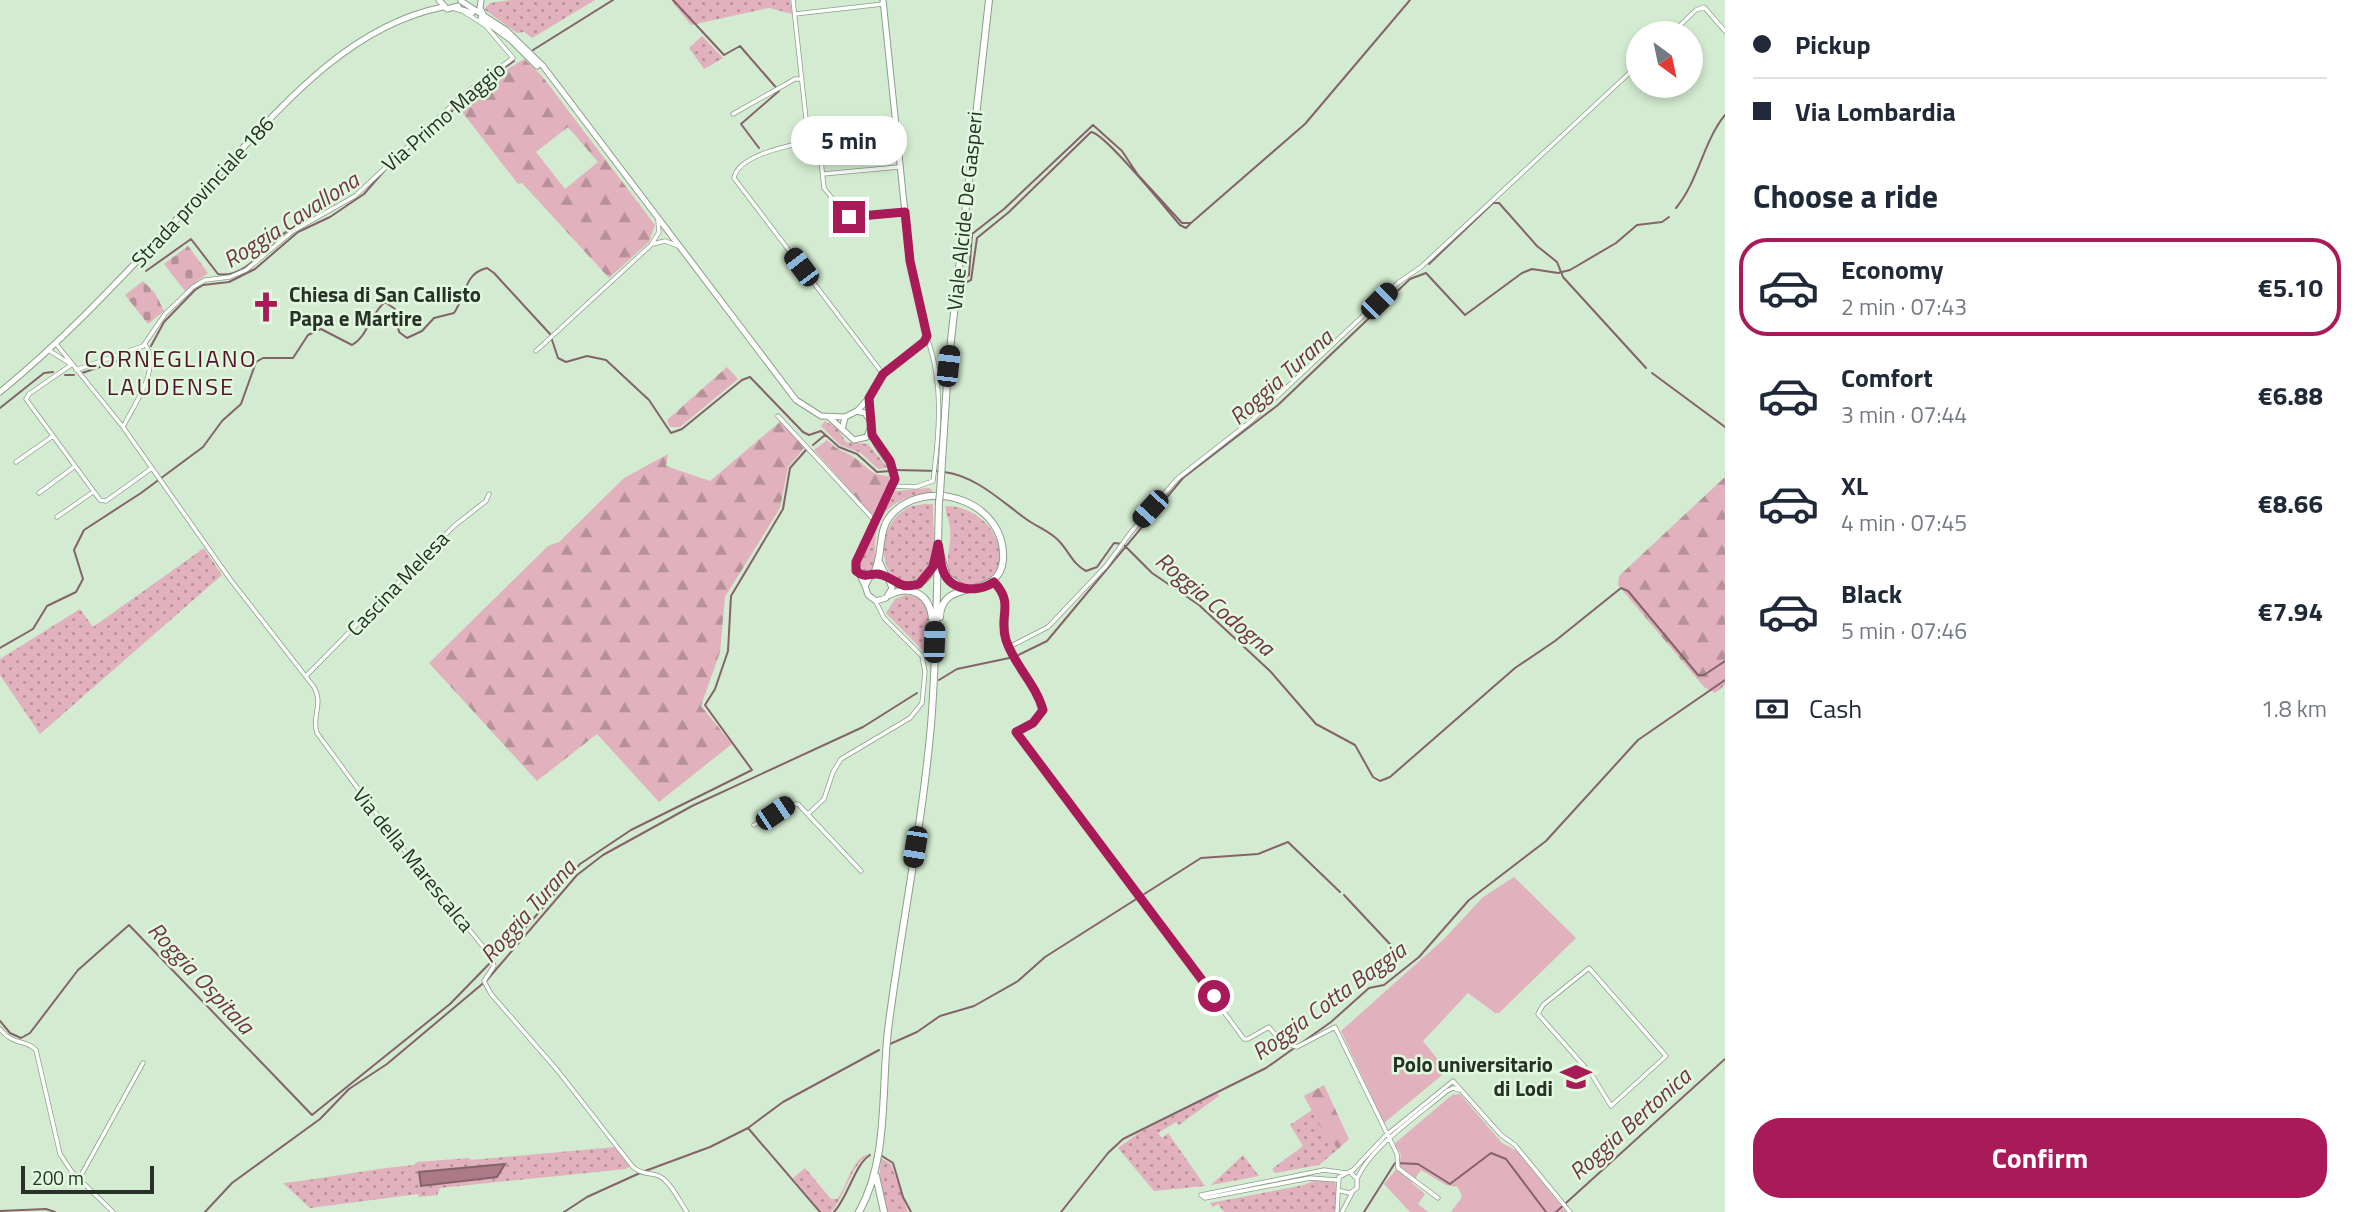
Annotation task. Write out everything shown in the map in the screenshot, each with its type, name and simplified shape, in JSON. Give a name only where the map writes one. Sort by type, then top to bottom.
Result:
[{"type":"main road","points":[[420,13],[437,0],[443,7]]},
{"type":"main road","points":[[457,8],[461,0],[515,37],[554,83],[796,400],[811,411],[843,426],[850,438],[864,439],[877,446]]},
{"type":"main road","points":[[481,0],[480,8],[484,16]]},
{"type":"main road","name":"Viale Alcide De Gasperi","points":[[934,642],[940,493],[937,465],[989,0]]},
{"type":"main road","points":[[830,418],[845,417],[857,411],[869,398],[883,374],[927,338],[910,261],[884,2]]},
{"type":"main road","points":[[420,13],[443,7],[457,8],[494,27],[554,83]]},
{"type":"main road","name":"Strada provinciale 186","points":[[0,392],[57,345],[309,82],[363,41],[420,13]]},
{"type":"main road","points":[[869,398],[869,415],[877,446],[895,474],[894,486],[855,564],[856,572],[873,600],[888,597],[898,590],[912,590],[926,599],[931,613],[934,642]]},
{"type":"main road","points":[[857,411],[869,415]]},
{"type":"main road","points":[[843,426],[845,417]]},
{"type":"main road","points":[[864,439],[872,431]]},
{"type":"main road","points":[[865,586],[879,562],[882,531],[898,508],[915,499],[963,500],[985,511],[997,528],[1003,558],[999,576],[982,588],[954,592],[943,603],[934,642],[925,778],[888,1035],[876,1165],[877,1187],[884,1212]]},
{"type":"main road","points":[[856,572],[911,586],[925,579],[933,567],[938,544]]},
{"type":"main road","points":[[938,544],[947,577],[967,590]]},
{"type":"main road","points":[[879,562],[888,578],[888,597]]},
{"type":"main road","points":[[859,1212],[868,1196],[876,1165]]},
{"type":"street","points":[[793,0],[807,128],[820,151],[824,188],[847,217],[905,212]]},
{"type":"street","points":[[795,14],[884,2]]},
{"type":"street","points":[[1685,21],[1696,10],[1704,7],[1725,31]]},
{"type":"street","name":"Via Primo Maggio","points":[[145,344],[165,314],[193,287],[205,280],[230,277],[246,270],[293,231],[355,196],[462,96],[513,58],[486,26],[457,8]]},
{"type":"street","points":[[1009,647],[1048,627],[1106,566],[1122,543],[1177,479],[1251,421],[1389,291],[1421,267],[1626,76]]},
{"type":"street","points":[[733,114],[795,79],[802,79]]},
{"type":"street","points":[[814,139],[760,153],[736,172],[734,178],[883,374]]},
{"type":"street","points":[[822,174],[901,166]]},
{"type":"street","points":[[536,351],[651,245],[659,232],[657,218]]},
{"type":"street","points":[[651,245],[665,240],[678,246]]},
{"type":"street","points":[[927,338],[938,391],[937,465]]},
{"type":"street","points":[[76,370],[145,344],[152,358],[150,370],[122,427]]},
{"type":"street","points":[[57,345],[70,364]]},
{"type":"street","points":[[50,351],[70,364]]},
{"type":"street","points":[[70,364],[27,397],[93,492],[105,502],[152,468]]},
{"type":"street","name":"Via della Marescalca","points":[[70,364],[122,427],[230,579],[306,676],[319,698],[315,724],[317,733],[395,839],[490,955],[494,966],[484,983],[641,1173],[659,1176],[687,1212]]},
{"type":"street","points":[[778,416],[875,521]]},
{"type":"street","points":[[16,462],[52,436]]},
{"type":"street","points":[[39,493],[75,467]]},
{"type":"street","points":[[894,486],[926,486],[937,479]]},
{"type":"street","points":[[57,517],[93,492]]},
{"type":"street","name":"Cascina Melesa","points":[[306,676],[454,526],[486,501],[489,494]]},
{"type":"street","points":[[994,582],[1006,601],[1004,634],[1043,710],[1033,723],[1016,732],[1142,898],[1244,1039],[1248,1040],[1269,1027],[1281,1042],[1296,1046],[1335,1027],[1388,1137],[1399,1170],[1438,1198]]},
{"type":"street","points":[[882,614],[888,597]]},
{"type":"street","points":[[808,814],[824,799],[832,772],[841,759],[910,718],[922,703],[925,671],[922,656],[882,614],[873,600]]},
{"type":"street","points":[[754,824],[792,803],[798,804],[861,872]]},
{"type":"street","points":[[1590,968],[1666,1056],[1611,1106],[1592,1075],[1538,1014],[1543,1004],[1590,968]]},
{"type":"street","points":[[0,1029],[12,1041],[30,1045],[36,1050],[55,1142],[64,1161],[113,1212]]},
{"type":"street","points":[[79,1179],[143,1063]]},
{"type":"street","points":[[1340,1212],[1338,1181],[1451,1082],[1455,1082],[1501,1135],[1515,1145],[1568,1210]]},
{"type":"street","points":[[1340,1212],[1358,1186],[1357,1178],[1363,1167],[1388,1137]]},
{"type":"street","points":[[1338,1181],[1334,1178],[1310,1178],[1205,1198],[1201,1195],[1324,1170],[1347,1173],[1357,1178]]},
{"type":"street","points":[[1338,1187],[1344,1193],[1352,1192]]},
{"type":"green space","points":[[510,0],[595,0],[532,38],[524,32],[517,33],[484,9],[490,3]]},
{"type":"green space","points":[[671,0],[790,0],[792,14],[769,8],[691,25]]},
{"type":"green space","points":[[702,36],[723,58],[704,69],[689,48]]},
{"type":"green space","points":[[524,59],[542,76],[655,225],[649,242],[609,278],[522,183],[518,184],[459,108],[497,76]],"holes":[[[568,127],[598,162],[565,189],[536,152]]]},
{"type":"green space","points":[[188,246],[208,273],[185,291],[164,264]]},
{"type":"green space","points":[[143,281],[155,293],[164,311],[148,324],[125,295]]},
{"type":"green space","points":[[727,367],[738,379],[680,427],[670,427],[667,420]]},
{"type":"green space","points":[[781,421],[805,447],[788,467],[780,508],[725,597],[720,652],[701,706],[732,744],[659,802],[597,734],[537,781],[429,663],[548,546],[559,542],[624,478],[668,454],[666,466],[710,481]]},
{"type":"green space","points":[[825,421],[837,428],[846,442],[868,444],[888,468],[878,469],[861,453],[840,445],[821,426]]},
{"type":"green space","points":[[827,440],[874,473],[889,476],[889,485],[872,515],[814,450]]},
{"type":"green space","points":[[1725,477],[1725,685],[1715,693],[1704,687],[1618,585],[1619,576]]},
{"type":"green space","points":[[929,488],[935,493],[906,499],[889,508],[883,515],[876,534],[874,568],[866,574],[860,572],[859,564],[866,543],[895,491]]},
{"type":"green space","points":[[933,504],[934,544],[929,568],[922,576],[912,581],[897,581],[890,573],[884,554],[884,543],[891,523],[906,509],[916,505]]},
{"type":"green space","points":[[946,506],[972,513],[992,530],[1000,555],[998,568],[991,581],[970,588],[952,577],[948,563],[950,527]]},
{"type":"green space","points":[[204,548],[222,575],[40,734],[0,675],[0,659],[80,609],[93,627]]},
{"type":"green space","points":[[905,595],[918,596],[929,611],[927,655],[886,613],[895,599]]},
{"type":"green space","points":[[1514,877],[1576,938],[1499,1013],[1495,1013],[1468,993],[1423,1041],[1447,1071],[1384,1123],[1341,1031],[1444,939],[1483,897]]},
{"type":"green space","points":[[1324,1085],[1349,1139],[1338,1149],[1321,1128],[1304,1096]]},
{"type":"green space","points":[[1217,1093],[1219,1096],[1179,1125],[1176,1122],[1158,1133],[1162,1138],[1168,1133],[1205,1186],[1154,1191],[1118,1148],[1137,1134]]},
{"type":"green space","points":[[1460,1094],[1502,1143],[1517,1151],[1566,1212],[1451,1212],[1462,1197],[1458,1187],[1446,1185],[1421,1170],[1412,1183],[1425,1194],[1418,1204],[1428,1212],[1410,1212],[1384,1184],[1399,1166],[1401,1154],[1394,1144],[1452,1095]]},
{"type":"green space","points":[[1312,1110],[1338,1149],[1319,1165],[1275,1173],[1272,1169],[1303,1146],[1290,1125]]},
{"type":"green space","points":[[615,1147],[630,1166],[626,1169],[440,1188],[437,1195],[419,1197],[418,1194],[310,1208],[283,1183],[414,1165],[417,1162]]},
{"type":"green space","points":[[871,1153],[858,1164],[831,1212],[821,1212],[793,1178],[805,1168],[831,1199],[837,1199],[854,1166],[864,1156]]},
{"type":"green space","points":[[1243,1155],[1259,1176],[1211,1185]]},
{"type":"green space","points":[[881,1158],[891,1164],[908,1212],[887,1212],[879,1183]]},
{"type":"green space","points":[[1315,1180],[1335,1182],[1338,1197],[1335,1212],[1224,1212],[1218,1204],[1213,1207],[1210,1203],[1304,1185]]},
{"type":"shaded area","points":[[505,1164],[497,1177],[421,1186],[419,1172]]},
{"type":"waterway","name":"Roggia Cavallona","points":[[533,50],[613,0]]},
{"type":"waterway","points":[[673,0],[724,55],[740,46],[779,91],[741,124],[759,148]]},
{"type":"waterway","points":[[962,280],[969,275],[972,234],[1004,209],[1093,125],[1122,151],[1138,175],[1182,223],[1191,223],[1305,124],[1410,0]]},
{"type":"waterway","name":"Roggia Cavallona","points":[[389,166],[491,77],[514,61]]},
{"type":"waterway","points":[[1676,208],[1690,185],[1711,137],[1725,115]]},
{"type":"waterway","points":[[961,285],[971,280],[977,238],[1009,212],[1091,132],[1122,158],[1180,225],[1186,228],[1190,224]]},
{"type":"waterway","name":"Roggia Cavallona","points":[[151,346],[164,322],[195,290],[203,285],[229,282],[255,269],[298,232],[330,217],[364,194],[385,170]]},
{"type":"waterway","points":[[1429,264],[1493,203],[1499,203],[1537,246],[1557,262],[1563,277],[1646,368]]},
{"type":"waterway","name":"Roggia Turana","points":[[939,680],[957,669],[1014,657],[1047,641],[1183,478],[1278,405],[1410,279],[1426,273],[1465,315],[1522,273],[1532,269],[1558,273],[1570,270],[1616,243],[1637,225],[1662,222],[1669,217]]},
{"type":"waterway","points":[[146,271],[191,239],[218,274],[236,272],[254,261],[286,232],[313,218]]},
{"type":"waterway","name":"Roggia Codogna","points":[[0,648],[33,629],[47,606],[76,592],[83,579],[74,550],[84,530],[141,493],[203,447],[222,421],[241,404],[256,362],[263,358],[293,358],[308,335],[321,329],[352,345],[362,336],[385,302],[395,309],[399,332],[407,338],[422,331],[434,318],[454,313],[470,280],[479,271],[487,268],[550,334],[558,358],[566,362],[587,356],[606,360],[649,400],[671,433],[682,429],[742,380],[750,377],[803,432],[809,435],[821,431],[839,447],[857,454],[877,472],[891,471]]},
{"type":"waterway","name":"Roggia Cavallona","points":[[82,373],[126,358]]},
{"type":"waterway","name":"Roggia Cavallona","points":[[0,408],[44,373],[53,372]]},
{"type":"waterway","points":[[1652,373],[1725,427]]},
{"type":"waterway","name":"Roggia Cavallona","points":[[65,375],[74,375]]},
{"type":"waterway","points":[[813,445],[825,435]]},
{"type":"waterway","points":[[495,957],[528,925],[580,864],[631,830],[752,770],[705,705],[715,689],[728,651],[731,596],[783,509],[790,468],[806,450]]},
{"type":"waterway","name":"Roggia Codogna","points":[[896,470],[939,471]]},
{"type":"waterway","name":"Roggia Codogna","points":[[944,472],[979,485],[1050,534],[1086,571],[1097,567],[1114,543],[1123,544],[1152,573],[1199,605],[1270,671],[1316,724],[1355,745],[1373,777],[1380,781],[1390,777],[1515,668],[1555,641],[1621,588],[1628,591],[1698,675],[1704,675],[1725,661]]},
{"type":"waterway","name":"Roggia Cotta Baggia","points":[[1061,1212],[1108,1153],[1123,1139],[1266,1068],[1331,1022],[1369,988],[1384,985],[1419,957],[1469,900],[1546,841],[1638,740],[1725,680]]},
{"type":"waterway","name":"Roggia Turana","points":[[205,1212],[232,1183],[320,1119],[349,1089],[387,1064],[487,980],[577,875],[603,855],[692,806],[863,727],[917,693]]},
{"type":"waterway","points":[[890,1044],[917,1032],[940,1016],[974,1006],[1018,981],[1045,957],[1201,858],[1258,854],[1288,842],[1340,892]]},
{"type":"waterway","points":[[1344,895],[1403,958]]},
{"type":"waterway","name":"Roggia Ospitala","points":[[0,1021],[10,1033],[21,1038],[30,1033],[78,970],[129,925],[312,1115],[450,1004],[490,963]]},
{"type":"waterway","points":[[645,1171],[710,1147],[748,1128],[783,1102],[879,1050]]},
{"type":"waterway","name":"Roggia Bertonica","points":[[1556,1212],[1725,1059]]},
{"type":"waterway","points":[[748,1128],[820,1212]]},
{"type":"waterway","name":"Roggia Bertonica","points":[[1364,1212],[1395,1163],[1418,1164],[1450,1184],[1491,1153],[1506,1159],[1546,1212]]},
{"type":"waterway","points":[[834,1212],[860,1166],[870,1155]]},
{"type":"waterway","points":[[882,1156],[893,1163],[903,1197],[911,1212]]},
{"type":"waterway","points":[[564,1212],[587,1197],[640,1173]]},
{"type":"waterway","points":[[0,1211],[46,1209],[55,1212]]},
{"type":"place","name":"Chiesa di San Callisto Papa e Martire","points":[[266,307]]},
{"type":"place","name":"Polo universitario di Lodi","points":[[1576,1077]]},
{"type":"district","name":"CORNEGLIANO LAUDENSE","points":[[171,373]]},
{"type":"route","points":[[849,217],[905,212],[913,279],[927,336],[924,342],[883,374],[869,398],[873,439],[890,461],[895,479],[889,496],[869,531],[856,562],[856,571],[866,577],[882,574],[890,581],[903,586],[919,584],[933,567],[938,544],[942,567],[951,582],[967,590],[982,588],[994,582],[1001,590],[1006,601],[1006,640],[1043,710],[1033,723],[1016,732],[1059,785],[1214,996]]}]
